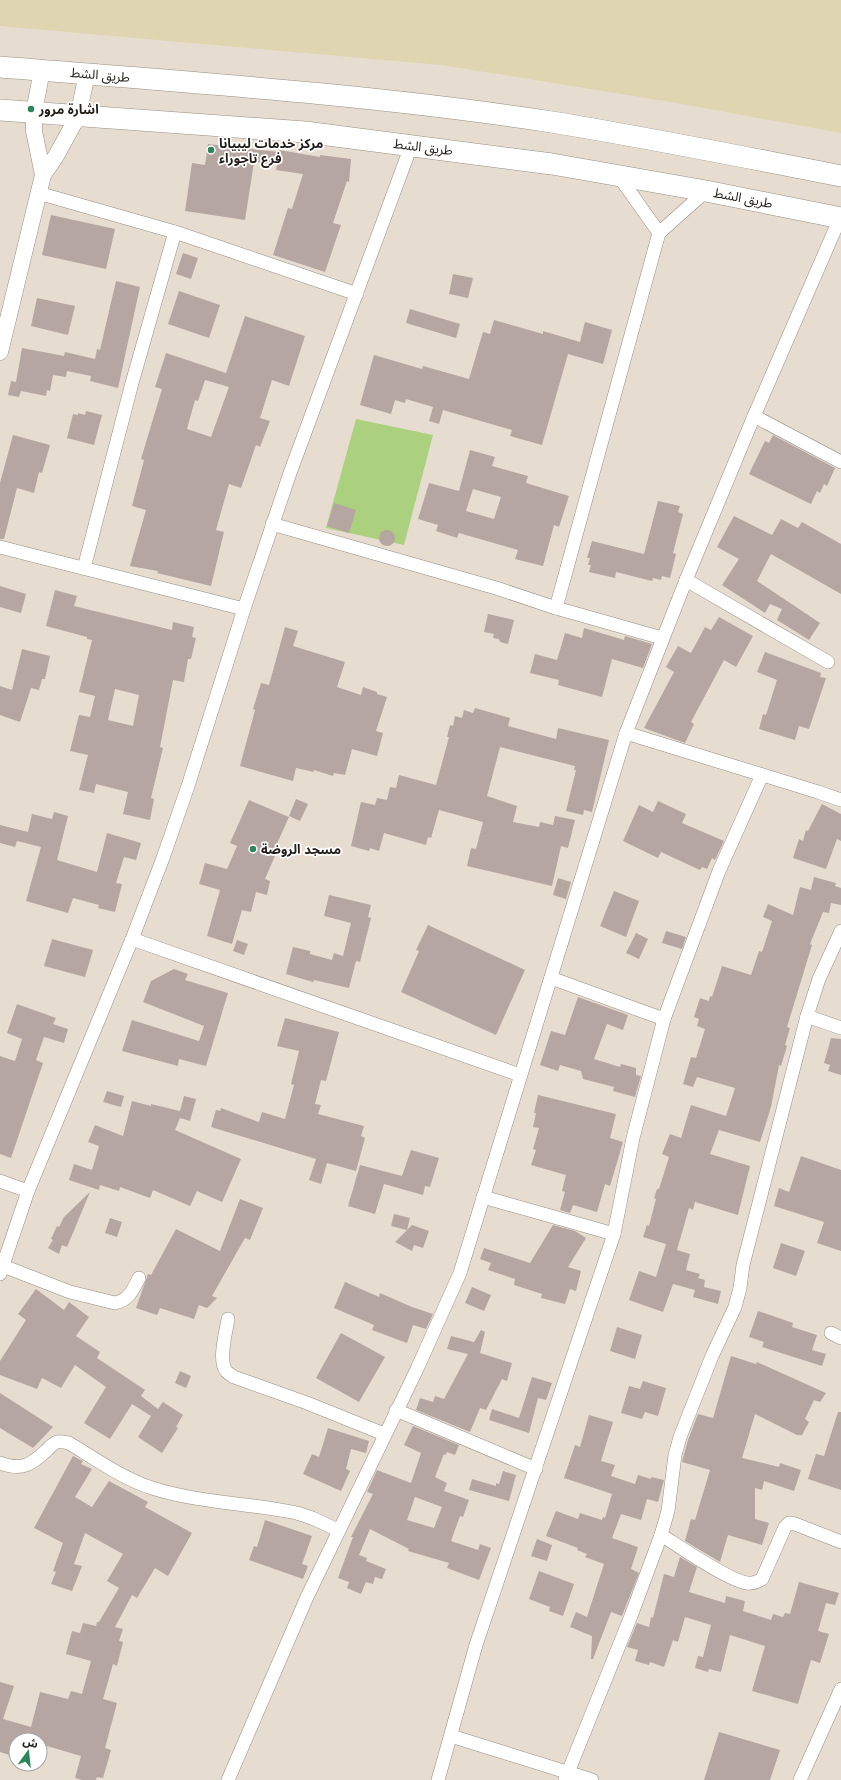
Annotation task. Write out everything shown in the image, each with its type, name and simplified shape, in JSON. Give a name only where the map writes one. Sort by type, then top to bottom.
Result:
[{"type":"highway","name":"طريق الشط","points":[[0,67],[304,92],[550,122],[703,148],[841,176]]},
{"type":"highway","name":"طريق الشط","points":[[0,110],[305,132],[552,164],[706,191],[841,218]]},
{"type":"street","points":[[42,70],[34,112],[34,131],[43,175]]},
{"type":"street","points":[[0,352],[43,175],[56,156],[78,116],[87,74]]},
{"type":"street","points":[[139,1278],[128,1297],[122,1302],[115,1303],[70,1292],[1,1270],[28,1191],[132,939],[188,786],[272,524],[411,146]]},
{"type":"street","points":[[618,175],[659,234]]},
{"type":"street","points":[[556,608],[659,234],[706,191]]},
{"type":"street","points":[[38,193],[174,232],[357,294]]},
{"type":"street","points":[[228,1780],[280,1656],[460,1273],[626,733],[662,638],[754,416],[841,218]]},
{"type":"street","points":[[84,568],[132,382],[174,232]]},
{"type":"street","points":[[754,416],[841,462]]},
{"type":"street","points":[[272,524],[496,588],[556,608],[662,638]]},
{"type":"street","points":[[0,546],[244,609]]},
{"type":"street","points":[[686,580],[828,662]]},
{"type":"street","points":[[626,733],[841,800]]},
{"type":"street","points":[[438,1780],[476,1645],[614,1234],[633,1138],[664,1019],[719,871],[762,775]]},
{"type":"street","points":[[566,1776],[631,1616],[661,1535],[668,1511],[674,1455],[680,1436],[712,1356],[735,1307],[744,1265],[807,1016],[819,979],[841,931]]},
{"type":"street","points":[[132,939],[520,1075]]},
{"type":"street","points":[[551,978],[664,1019]]},
{"type":"street","points":[[807,1016],[841,1028]]},
{"type":"street","points":[[0,1181],[28,1191]]},
{"type":"street","points":[[483,1197],[614,1234]]},
{"type":"street","points":[[228,1319],[222,1352],[223,1364],[226,1371],[234,1377],[307,1403],[384,1434]]},
{"type":"street","points":[[396,1410],[536,1469]]},
{"type":"street","points":[[0,1463],[9,1466],[21,1467],[30,1464],[56,1442],[62,1442],[69,1444],[137,1483],[151,1488],[195,1498],[297,1513],[338,1530]]},
{"type":"street","points":[[661,1535],[733,1578],[746,1583],[755,1583],[762,1579],[785,1527],[789,1523],[841,1542]]},
{"type":"street","points":[[800,1780],[841,1689]]},
{"type":"street","points":[[451,1736],[566,1776],[592,1780]]},
{"type":"green space","points":[[356,419],[433,435],[404,545],[326,528]]},
{"type":"sand","points":[[0,0],[841,0],[841,133],[665,101],[441,65],[0,26]]},
{"type":"building","points":[[208,144],[279,152],[279,150],[320,157],[320,155],[351,159],[349,182],[347,181],[333,223],[341,225],[325,272],[273,255],[288,208],[292,209],[303,174],[276,170],[277,165],[254,162],[245,220],[185,211],[192,163],[205,165]]},
{"type":"building","points":[[51,215],[115,229],[106,269],[42,255]]},
{"type":"building","points":[[183,253],[198,258],[191,279],[176,274]]},
{"type":"building","points":[[453,274],[473,278],[468,298],[449,294]]},
{"type":"building","points":[[116,281],[140,287],[118,388],[90,381],[91,376],[67,371],[66,377],[53,375],[50,391],[47,390],[46,396],[21,391],[19,397],[8,395],[11,381],[16,382],[22,348],[64,356],[65,352],[95,359],[97,349],[100,350]]},
{"type":"building","points":[[179,291],[220,305],[209,338],[168,324]]},
{"type":"building","points":[[37,298],[75,306],[68,335],[31,326]]},
{"type":"building","points":[[410,309],[460,324],[456,338],[406,323]]},
{"type":"building","points":[[245,316],[305,336],[289,386],[272,380],[260,418],[270,421],[260,447],[256,445],[241,488],[229,484],[216,530],[224,532],[211,586],[157,573],[158,571],[130,566],[146,510],[132,506],[144,460],[141,459],[162,389],[155,387],[166,353],[226,373]],"holes":[[[205,380],[229,387],[211,437],[187,429],[195,400],[198,401]]]},
{"type":"building","points":[[494,320],[543,334],[543,331],[580,342],[585,322],[612,330],[603,364],[568,354],[542,445],[510,436],[512,430],[443,410],[439,424],[429,421],[433,407],[406,399],[405,403],[395,400],[391,414],[360,405],[374,355],[422,369],[423,366],[469,379],[483,332],[490,334]]},
{"type":"building","points":[[86,411],[102,415],[94,445],[67,438],[73,414],[78,415],[78,413],[85,415]]},
{"type":"building","points":[[13,435],[50,445],[42,473],[39,472],[34,493],[17,488],[4,539],[0,539],[0,483]]},
{"type":"building","points":[[773,435],[835,468],[827,486],[824,484],[820,493],[817,491],[811,504],[749,474],[765,441],[769,443]]},
{"type":"building","points":[[470,450],[495,457],[492,466],[528,476],[526,483],[569,496],[559,527],[554,525],[543,566],[515,559],[518,550],[459,533],[457,538],[436,531],[438,525],[418,519],[429,483],[459,491]],"holes":[[[473,489],[501,497],[494,519],[466,511]]]},
{"type":"building","points":[[658,501],[680,506],[678,512],[683,514],[673,553],[676,554],[670,578],[662,576],[661,580],[653,578],[652,581],[616,572],[615,578],[589,572],[591,565],[588,565],[590,558],[587,558],[592,541],[644,554]]},
{"type":"building","points":[[334,503],[356,510],[349,533],[327,526]]},
{"type":"building","points":[[734,516],[772,535],[781,519],[798,528],[802,522],[841,544],[841,594],[771,554],[757,581],[820,623],[809,640],[777,620],[782,609],[770,604],[765,613],[722,585],[739,559],[717,547]]},
{"type":"building","points":[[384,530],[390,530],[395,535],[393,544],[390,546],[384,546],[379,541],[379,535]]},
{"type":"building","points":[[0,586],[26,594],[21,613],[0,607]]},
{"type":"building","points":[[55,590],[77,596],[74,606],[172,630],[173,622],[194,627],[192,637],[196,638],[191,659],[188,659],[184,682],[173,680],[160,747],[163,748],[151,798],[154,799],[150,820],[123,814],[128,792],[96,784],[94,793],[79,790],[88,755],[70,751],[79,715],[90,717],[95,696],[79,692],[92,640],[87,639],[87,637],[46,626]],"holes":[[[115,689],[139,695],[133,726],[108,720]]]},
{"type":"building","points":[[488,614],[514,620],[508,644],[500,642],[499,639],[493,638],[494,634],[484,632]]},
{"type":"building","points":[[719,617],[753,636],[736,667],[724,660],[691,722],[694,724],[685,743],[644,728],[674,672],[666,667],[678,646],[691,653],[705,627],[711,630]]},
{"type":"building","points":[[285,627],[298,631],[293,646],[345,662],[337,687],[361,695],[363,687],[387,697],[376,731],[383,733],[377,756],[352,749],[345,775],[334,773],[333,776],[314,770],[314,772],[296,768],[293,781],[240,766],[255,710],[253,709],[261,683],[269,685]]},
{"type":"building","points":[[584,628],[624,640],[625,636],[652,644],[643,668],[612,659],[602,697],[558,685],[559,680],[530,673],[535,654],[557,660],[565,633],[582,638]]},
{"type":"building","points":[[22,649],[50,656],[45,679],[42,679],[39,690],[31,688],[20,722],[0,715],[0,686],[12,690]]},
{"type":"building","points":[[765,652],[821,673],[820,677],[826,678],[809,729],[799,726],[795,740],[759,729],[763,714],[766,715],[777,680],[757,672]]},
{"type":"building","points":[[475,708],[510,718],[508,726],[556,739],[558,728],[609,740],[592,812],[584,810],[583,815],[566,811],[576,770],[574,770],[575,766],[500,747],[487,796],[517,806],[513,822],[539,827],[540,822],[553,825],[555,816],[575,820],[568,848],[561,846],[552,886],[467,866],[471,848],[476,849],[483,822],[439,810],[431,838],[428,837],[426,845],[384,833],[379,851],[370,848],[369,851],[351,846],[361,802],[375,805],[377,798],[387,800],[390,787],[396,788],[399,775],[436,785],[449,737],[447,737],[450,725],[453,726],[455,716],[462,718],[464,710],[473,713]]},
{"type":"building","points":[[296,799],[308,804],[300,821],[289,816]]},
{"type":"building","points":[[249,800],[289,817],[275,848],[278,849],[265,879],[270,881],[267,895],[256,892],[251,912],[242,910],[232,944],[207,936],[220,890],[199,884],[205,863],[227,869],[237,846],[230,843]]},
{"type":"building","points":[[658,801],[686,814],[682,823],[724,841],[715,860],[712,858],[707,869],[702,867],[700,870],[661,852],[658,858],[623,841],[639,805],[653,812]]},
{"type":"building","points":[[822,804],[841,814],[841,841],[837,839],[826,869],[793,858],[799,839],[803,841],[806,830],[808,831]]},
{"type":"building","points":[[54,812],[68,816],[57,860],[97,872],[107,833],[141,843],[136,860],[124,857],[116,883],[122,884],[115,912],[98,908],[99,905],[73,898],[68,913],[26,901],[41,847],[17,841],[15,847],[0,843],[0,825],[28,832],[32,814],[52,819]]},
{"type":"building","points":[[814,877],[836,883],[835,886],[841,888],[841,905],[831,903],[829,913],[823,912],[810,944],[812,945],[787,1027],[790,1028],[785,1045],[787,1046],[781,1066],[779,1065],[771,1107],[760,1142],[719,1130],[710,1154],[750,1166],[738,1215],[695,1202],[693,1210],[689,1208],[677,1250],[690,1254],[686,1270],[700,1274],[698,1278],[705,1280],[704,1287],[721,1291],[718,1304],[693,1297],[695,1290],[673,1284],[663,1312],[629,1300],[639,1271],[656,1277],[666,1244],[643,1237],[647,1225],[649,1226],[656,1199],[654,1198],[657,1189],[659,1189],[669,1157],[662,1154],[670,1134],[681,1138],[691,1105],[726,1116],[735,1088],[697,1077],[693,1087],[683,1084],[691,1057],[696,1058],[705,1029],[697,1026],[699,1019],[694,1017],[700,998],[709,1001],[710,996],[712,997],[722,966],[751,975],[759,951],[762,952],[772,921],[763,917],[768,904],[793,915],[800,887],[811,890]]},
{"type":"building","points":[[558,878],[571,882],[566,899],[553,895]]},
{"type":"building","points":[[614,891],[639,901],[626,937],[600,926]]},
{"type":"building","points":[[329,895],[371,905],[368,917],[371,918],[360,962],[356,961],[349,988],[314,980],[313,982],[286,974],[293,947],[310,951],[310,954],[332,960],[334,953],[343,956],[351,923],[324,916]]},
{"type":"building","points":[[428,925],[525,970],[496,1035],[401,992],[419,951],[416,950]]},
{"type":"building","points":[[666,931],[686,937],[682,949],[662,943]]},
{"type":"building","points":[[636,933],[648,939],[639,959],[626,953]]},
{"type":"building","points":[[52,939],[93,950],[85,977],[44,966]]},
{"type":"building","points":[[237,940],[248,944],[244,955],[233,951]]},
{"type":"building","points":[[174,969],[188,974],[185,980],[228,993],[206,1066],[179,1059],[178,1066],[122,1051],[132,1020],[199,1041],[204,1026],[143,1002],[151,981]]},
{"type":"building","points":[[578,997],[628,1015],[623,1030],[607,1024],[594,1059],[620,1067],[621,1064],[636,1068],[636,1075],[641,1076],[635,1097],[613,1091],[614,1087],[583,1079],[581,1071],[560,1065],[558,1071],[540,1065],[551,1031],[565,1035]]},
{"type":"building","points":[[17,1004],[56,1018],[53,1024],[68,1029],[64,1043],[44,1037],[36,1060],[43,1063],[11,1158],[0,1154],[0,1056],[15,1061],[22,1039],[7,1033]]},
{"type":"building","points":[[285,1018],[339,1032],[326,1081],[321,1080],[315,1104],[321,1105],[318,1114],[364,1126],[361,1136],[365,1138],[356,1171],[327,1163],[321,1184],[309,1180],[316,1159],[211,1127],[216,1110],[220,1111],[221,1108],[259,1122],[262,1112],[285,1119],[294,1085],[291,1084],[299,1051],[277,1046]]},
{"type":"building","points":[[831,1038],[841,1039],[841,1075],[828,1071],[830,1065],[824,1063]]},
{"type":"building","points":[[107,1091],[124,1096],[121,1107],[103,1102]]},
{"type":"building","points":[[538,1095],[616,1114],[610,1138],[623,1142],[610,1186],[605,1184],[597,1212],[573,1205],[570,1213],[560,1210],[565,1192],[562,1191],[566,1175],[531,1165],[536,1150],[533,1149],[539,1128],[533,1127]]},
{"type":"building","points":[[184,1096],[196,1099],[190,1121],[180,1118],[175,1130],[241,1159],[222,1202],[197,1191],[190,1206],[153,1190],[150,1198],[120,1187],[119,1191],[100,1185],[99,1190],[69,1180],[74,1164],[92,1170],[99,1146],[88,1142],[95,1125],[123,1136],[132,1101],[180,1111]]},
{"type":"building","points":[[411,1150],[439,1158],[430,1187],[425,1186],[423,1195],[384,1184],[375,1214],[348,1206],[360,1165],[402,1176]]},
{"type":"building","points":[[801,1156],[841,1170],[841,1251],[817,1243],[824,1222],[774,1206],[779,1188],[789,1192]]},
{"type":"building","points":[[90,1192],[67,1247],[62,1245],[59,1254],[48,1248],[53,1240],[51,1239],[57,1226],[59,1227],[64,1217]]},
{"type":"building","points":[[240,1199],[263,1208],[250,1240],[245,1238],[212,1296],[217,1298],[207,1308],[199,1305],[194,1319],[160,1308],[157,1315],[136,1308],[148,1274],[151,1275],[176,1229],[220,1251]]},
{"type":"building","points":[[394,1214],[410,1218],[407,1230],[391,1226]]},
{"type":"building","points":[[110,1218],[122,1222],[117,1237],[105,1233]]},
{"type":"building","points":[[412,1225],[429,1231],[423,1248],[414,1245],[412,1251],[395,1242]]},
{"type":"building","points":[[553,1225],[575,1231],[586,1238],[568,1267],[581,1271],[576,1291],[570,1289],[565,1304],[541,1298],[542,1294],[514,1285],[515,1279],[488,1270],[491,1263],[480,1259],[484,1248],[530,1263]]},
{"type":"building","points":[[781,1243],[805,1251],[796,1276],[773,1268]]},
{"type":"building","points":[[345,1282],[379,1297],[380,1293],[412,1307],[433,1314],[426,1329],[413,1325],[407,1343],[372,1330],[374,1325],[334,1308]]},
{"type":"building","points":[[472,1287],[491,1295],[484,1311],[465,1303]]},
{"type":"building","points":[[36,1289],[64,1310],[69,1302],[89,1317],[76,1336],[100,1352],[97,1358],[145,1390],[141,1396],[158,1409],[163,1402],[183,1415],[176,1427],[178,1428],[162,1453],[138,1437],[151,1416],[132,1404],[110,1439],[84,1423],[106,1387],[75,1365],[61,1388],[42,1378],[37,1389],[0,1375],[0,1361],[26,1320],[18,1314]]},
{"type":"building","points":[[758,1311],[793,1323],[792,1327],[817,1335],[812,1350],[826,1354],[822,1366],[762,1347],[764,1342],[749,1337]]},
{"type":"building","points":[[617,1327],[642,1335],[635,1359],[610,1351]]},
{"type":"building","points":[[481,1330],[485,1332],[480,1353],[512,1363],[507,1381],[502,1379],[486,1410],[480,1408],[470,1432],[416,1410],[420,1398],[433,1402],[435,1396],[444,1399],[468,1354],[447,1349],[451,1336],[474,1342],[473,1344]]},
{"type":"building","points":[[341,1333],[385,1357],[359,1402],[316,1378]]},
{"type":"building","points":[[731,1356],[756,1364],[757,1362],[826,1393],[820,1402],[814,1400],[805,1419],[809,1422],[802,1435],[797,1435],[755,1414],[742,1458],[779,1467],[780,1463],[801,1470],[794,1491],[764,1481],[762,1490],[755,1488],[755,1519],[769,1523],[762,1545],[728,1535],[720,1562],[685,1541],[691,1519],[695,1520],[710,1470],[682,1462],[688,1440],[698,1414],[713,1418]]},
{"type":"building","points":[[180,1371],[191,1376],[186,1388],[175,1383]]},
{"type":"building","points":[[532,1377],[552,1383],[546,1400],[538,1398],[529,1433],[489,1420],[492,1409],[519,1418]]},
{"type":"building","points":[[643,1381],[666,1388],[658,1416],[645,1412],[642,1419],[621,1413],[629,1386],[640,1389]]},
{"type":"building","points":[[0,1393],[53,1427],[33,1448],[0,1428]]},
{"type":"building","points":[[838,1412],[841,1412],[841,1490],[808,1479],[816,1454],[824,1456]]},
{"type":"building","points":[[589,1415],[613,1422],[601,1461],[615,1465],[611,1476],[635,1484],[638,1475],[651,1479],[651,1477],[664,1480],[658,1502],[647,1499],[641,1520],[621,1514],[612,1538],[638,1547],[631,1569],[639,1573],[622,1616],[611,1612],[593,1659],[591,1659],[592,1636],[570,1627],[576,1612],[587,1617],[604,1564],[585,1557],[587,1554],[577,1550],[578,1548],[546,1536],[556,1511],[578,1519],[580,1513],[602,1520],[603,1517],[605,1518],[612,1494],[564,1478],[575,1445],[580,1447]]},
{"type":"building","points":[[413,1426],[459,1445],[455,1455],[447,1452],[446,1455],[444,1454],[435,1477],[447,1483],[444,1491],[469,1500],[463,1517],[460,1516],[451,1541],[478,1550],[480,1544],[491,1548],[479,1580],[447,1568],[449,1563],[408,1551],[409,1549],[370,1529],[359,1555],[367,1558],[366,1561],[386,1569],[382,1579],[375,1577],[373,1584],[366,1582],[361,1594],[347,1588],[349,1582],[338,1578],[353,1537],[351,1537],[373,1494],[367,1492],[377,1470],[411,1483],[421,1453],[404,1445]],"holes":[[[415,1497],[442,1507],[434,1528],[407,1520]]]},
{"type":"building","points":[[328,1428],[369,1441],[366,1453],[351,1449],[346,1469],[350,1471],[341,1491],[303,1474],[312,1454],[319,1457]]},
{"type":"building","points":[[73,1456],[83,1461],[81,1464],[92,1469],[75,1497],[92,1507],[109,1481],[148,1502],[145,1507],[192,1533],[168,1576],[155,1568],[137,1598],[132,1595],[115,1627],[123,1629],[119,1641],[123,1642],[117,1666],[113,1664],[103,1699],[117,1703],[105,1748],[111,1750],[103,1778],[97,1777],[96,1780],[82,1780],[75,1778],[81,1756],[48,1746],[48,1732],[8,1732],[8,1754],[0,1752],[0,1682],[14,1686],[3,1719],[31,1727],[40,1692],[68,1699],[71,1691],[82,1694],[91,1661],[66,1654],[72,1631],[80,1633],[83,1623],[96,1626],[97,1622],[99,1622],[119,1588],[107,1581],[123,1554],[85,1533],[74,1564],[82,1566],[72,1591],[51,1584],[56,1572],[53,1571],[63,1543],[34,1528]]},
{"type":"building","points":[[503,1471],[516,1475],[509,1501],[469,1490],[472,1479],[496,1486],[496,1483],[499,1484]]},
{"type":"building","points":[[265,1520],[312,1536],[302,1564],[308,1566],[303,1579],[249,1560],[254,1546],[257,1547]]},
{"type":"building","points":[[537,1539],[552,1545],[547,1561],[531,1556]]},
{"type":"building","points":[[680,1557],[697,1567],[689,1592],[725,1603],[726,1596],[745,1601],[743,1611],[771,1620],[773,1614],[783,1617],[785,1613],[790,1614],[799,1582],[839,1593],[835,1605],[826,1603],[818,1631],[829,1634],[820,1663],[811,1660],[798,1704],[752,1691],[765,1646],[730,1635],[721,1672],[709,1669],[708,1672],[695,1668],[698,1656],[703,1657],[711,1625],[685,1617],[678,1642],[673,1640],[664,1667],[650,1662],[649,1665],[635,1661],[638,1650],[627,1647],[637,1623],[649,1627],[651,1617],[653,1618],[664,1574],[674,1577]]},
{"type":"building","points":[[539,1571],[574,1584],[563,1616],[549,1611],[550,1607],[529,1599]]},
{"type":"building","points":[[719,1732],[780,1750],[770,1780],[704,1780]]},
{"type":"place","name":"اشارة مرور","points":[[31,109]]},
{"type":"place","name":"مركز خدمات ليبيانا فرع تاجوراء","points":[[211,150]]},
{"type":"place","name":"مسجد الروضة","points":[[253,849]]}]
